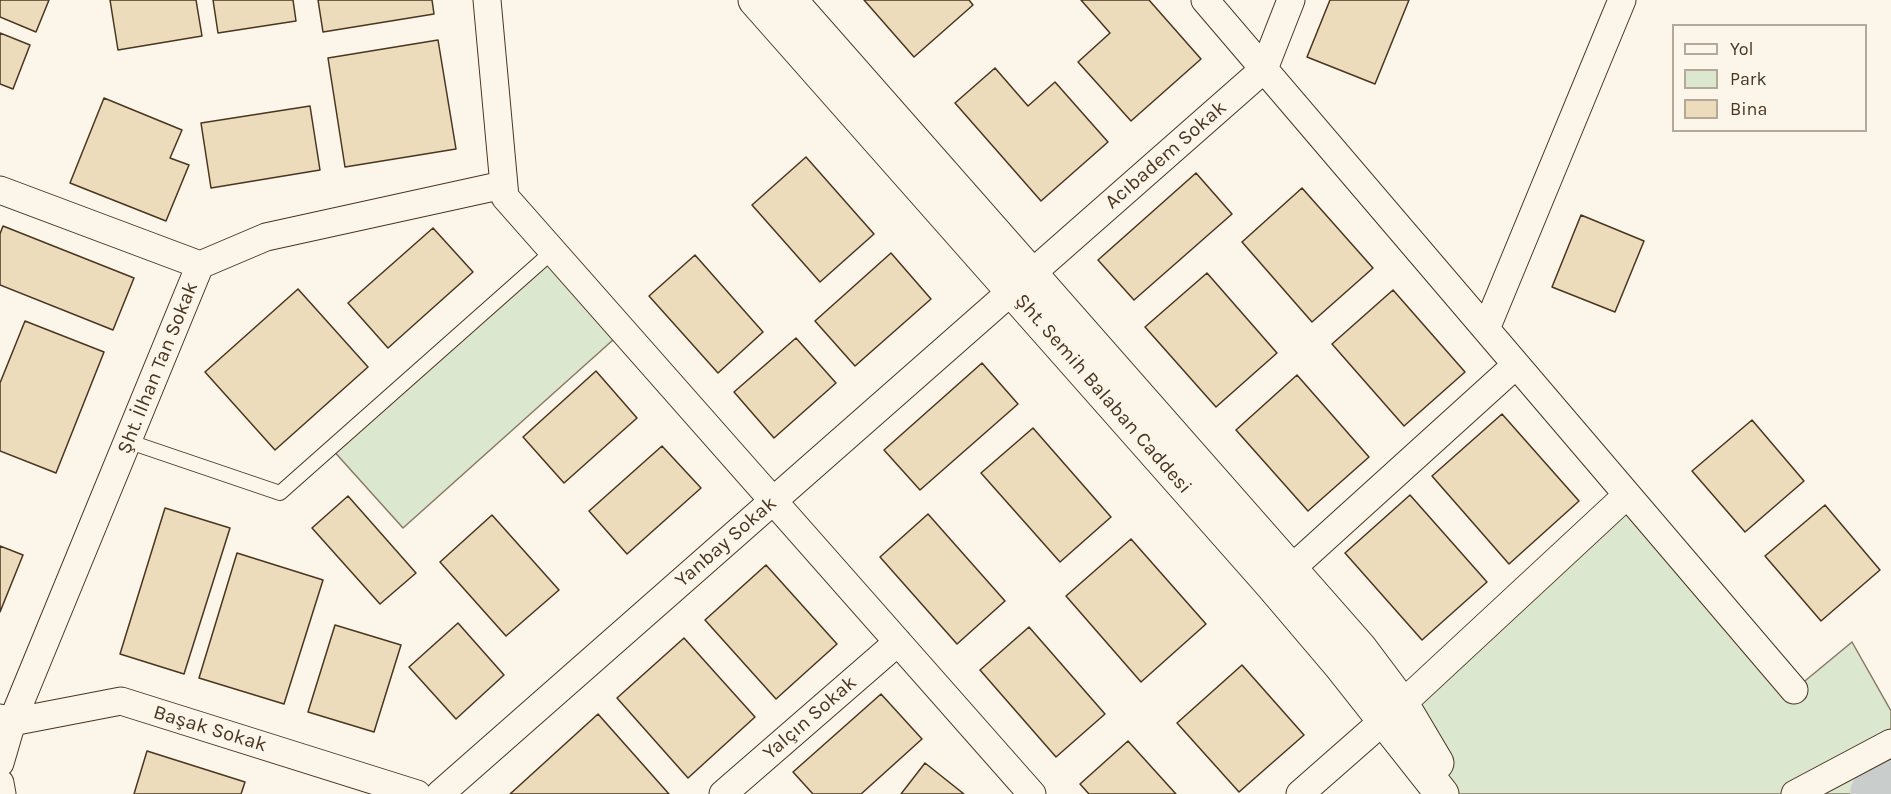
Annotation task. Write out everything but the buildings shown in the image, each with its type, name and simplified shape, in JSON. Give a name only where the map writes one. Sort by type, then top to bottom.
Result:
[{"type":"street","points":[[487,0],[503,185],[506,197],[772,502],[1032,794]]},
{"type":"street","name":"Şht. Semih Balaban Caddesi","points":[[755,0],[1292,568],[1393,712],[1442,794]]},
{"type":"street","name":"Şht. Semih Balaban Caddesi","points":[[790,0],[1272,585],[1393,712],[1428,745],[1452,794]]},
{"type":"street","points":[[1205,0],[1794,690]]},
{"type":"street","name":"Acıbadem Sokak","points":[[1022,282],[1264,69],[1291,0]]},
{"type":"street","points":[[1486,329],[1622,0]]},
{"type":"street","name":"Şht. İlhan Tan Sokak","points":[[0,763],[4,722],[127,441],[200,265],[266,237],[503,185]]},
{"type":"street","points":[[0,190],[200,265]]},
{"type":"street","name":"Yanbay Sokak","points":[[440,794],[1022,282]]},
{"type":"street","points":[[1292,568],[1516,365]]},
{"type":"street","points":[[1300,794],[1393,712],[1628,495]]},
{"type":"street","name":"Yalçın Sokak","points":[[723,794],[898,642]]},
{"type":"street","name":"Başak Sokak","points":[[4,722],[121,701],[417,794]]},
{"type":"street","points":[[1795,794],[1891,743]]},
{"type":"street","points":[[0,783],[2,794]]},
{"type":"lane","points":[[127,441],[280,493],[553,251]]},
{"type":"green space","points":[[553,251],[623,331],[403,528],[331,448]]},
{"type":"green space","points":[[1627,495],[1794,690],[1852,642],[1891,711],[1891,794],[1452,794],[1402,704]]},
{"type":"waterway","points":[[1877,794],[1891,787]]}]
